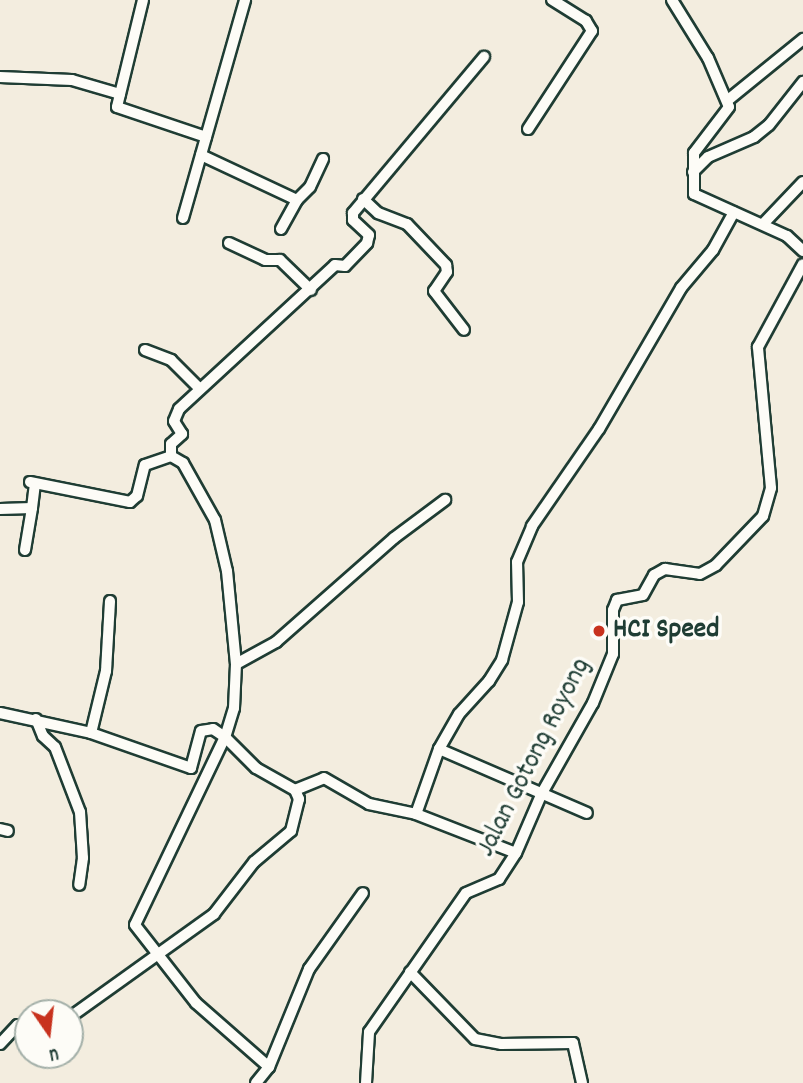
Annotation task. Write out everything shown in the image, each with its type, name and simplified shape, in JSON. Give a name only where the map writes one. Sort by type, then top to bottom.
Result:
[{"type":"street","points":[[143,0],[120,94],[121,111],[206,137]]},
{"type":"street","points":[[183,218],[245,0]]},
{"type":"street","points":[[528,129],[592,31],[586,21],[552,0]]},
{"type":"street","points":[[672,0],[727,100],[725,116],[694,153],[694,194],[763,224],[796,242],[803,251]]},
{"type":"street","points":[[727,100],[803,39]]},
{"type":"street","points":[[269,1067],[196,1003],[139,933],[136,918],[187,824],[225,737],[234,708],[236,664],[219,533],[190,473],[171,456],[171,444],[182,434],[174,419],[199,388],[367,243],[369,236],[352,217],[363,199],[484,57]]},
{"type":"street","points":[[0,77],[72,80],[120,94]]},
{"type":"street","points":[[693,172],[715,153],[754,137],[799,94],[803,82]]},
{"type":"street","points":[[201,155],[297,200]]},
{"type":"street","points":[[281,229],[297,200],[310,187],[323,159]]},
{"type":"street","points":[[763,224],[803,182]]},
{"type":"street","points":[[363,199],[379,213],[407,224],[446,265],[447,272],[434,291],[464,330]]},
{"type":"street","points":[[416,814],[439,749],[458,714],[497,672],[518,602],[517,562],[532,526],[599,429],[681,288],[720,240],[734,212]]},
{"type":"street","points":[[229,243],[259,258],[280,260],[311,290]]},
{"type":"street","name":"Jalan Gotong Royong","points":[[366,1083],[369,1032],[466,893],[499,878],[516,853],[542,793],[593,703],[610,661],[617,600],[643,594],[654,575],[665,569],[700,574],[716,565],[763,516],[771,488],[758,347],[803,264]]},
{"type":"street","points":[[145,350],[171,360],[199,388]]},
{"type":"street","points":[[25,550],[32,508],[32,483],[130,502],[137,496],[145,465],[171,456]]},
{"type":"street","points":[[236,664],[276,642],[394,538],[445,500]]},
{"type":"street","points":[[0,509],[32,508]]},
{"type":"street","points":[[91,733],[106,671],[110,601]]},
{"type":"street","points":[[0,713],[91,733],[191,768],[201,732],[213,729],[225,737],[256,768],[295,790],[299,809],[291,831],[254,862],[214,915],[84,1007]]},
{"type":"street","points":[[36,719],[43,736],[55,747],[80,813],[83,858],[79,885]]},
{"type":"street","points":[[439,749],[587,813]]},
{"type":"street","points":[[295,790],[324,778],[369,804],[416,814],[516,853]]},
{"type":"street","points":[[257,1083],[269,1067],[309,969],[363,893]]},
{"type":"street","points":[[411,972],[475,1039],[501,1044],[573,1043],[582,1083]]},
{"type":"street","points":[[0,1044],[14,1029]]},
{"type":"place","name":"HCI Speed","points":[[599,631]]}]
